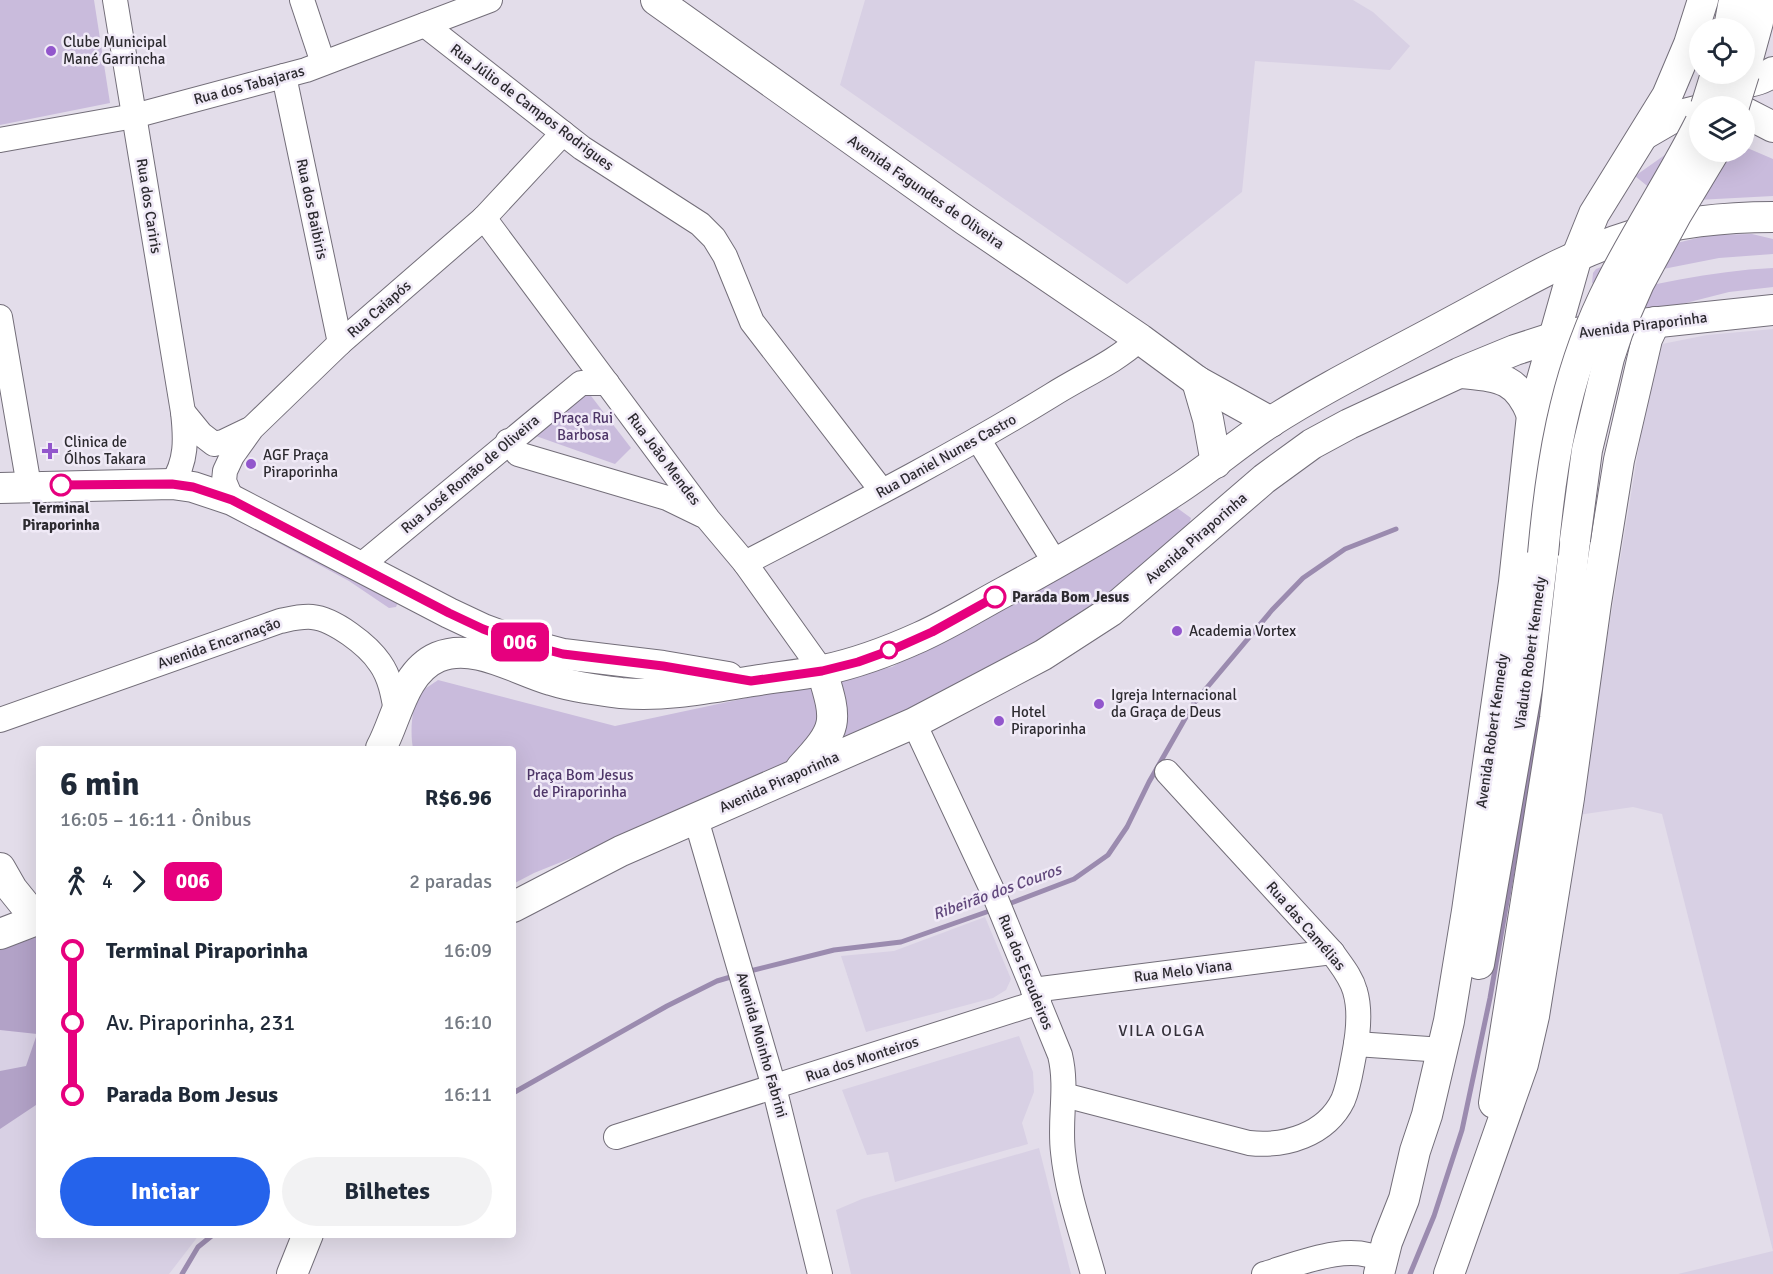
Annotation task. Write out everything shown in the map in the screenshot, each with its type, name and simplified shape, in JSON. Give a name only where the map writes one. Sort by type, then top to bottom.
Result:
[{"type":"main road","points":[[1703,0],[1707,18]]},
{"type":"main road","points":[[1731,18],[1734,0]]},
{"type":"main road","points":[[1755,26],[1758,22],[1761,0]]},
{"type":"main road","name":"Avenida Fagundes de Oliveira","points":[[663,2],[965,220],[1140,339],[1197,381],[1271,422]]},
{"type":"main road","points":[[1755,81],[1773,72]]},
{"type":"main road","name":"Avenida Robert Kennedy","points":[[1380,1267],[1404,1199],[1443,1050],[1467,911],[1514,582],[1530,429],[1577,256],[1594,214],[1667,96],[1698,84]]},
{"type":"main road","points":[[1644,135],[1676,116],[1689,113]]},
{"type":"main road","points":[[1755,118],[1773,127]]},
{"type":"main road","name":"Viaduto Robert Kennedy","points":[[1404,1199],[1428,1159],[1448,1109],[1466,1039],[1527,688],[1553,458],[1563,411],[1591,326],[1602,301],[1645,219],[1689,144]]},
{"type":"main road","name":"Viaduto Robert Kennedy","points":[[1479,1186],[1516,970],[1555,718],[1579,502],[1593,421],[1609,358],[1628,306],[1676,215],[1708,162]]},
{"type":"main road","points":[[382,746],[410,683],[432,660],[452,653],[467,653],[491,659],[561,683],[620,692],[659,694],[822,671],[858,662],[894,649],[932,632],[1114,530],[1216,463],[1271,422],[1362,370],[1577,256],[1633,235],[1672,227],[1703,221],[1773,217]]},
{"type":"main road","name":"Avenida Piraporinha","points":[[516,903],[621,851],[914,723],[1043,655],[1112,611],[1264,479],[1312,444],[1349,424],[1459,373],[1515,350],[1555,337],[1603,328],[1773,310]]},
{"type":"main road","points":[[1449,1274],[1479,1186],[1501,1131],[1523,1064],[1534,1016],[1619,460],[1647,339],[1655,322]]},
{"type":"main road","points":[[1459,373],[1491,376],[1512,384],[1522,394],[1530,429],[1554,433],[1574,433],[1601,442],[1611,449],[1619,460]]},
{"type":"main road","points":[[1197,381],[1208,419],[1216,463]]},
{"type":"main road","points":[[0,503],[15,487],[172,484],[193,487],[232,500],[483,629],[563,654],[663,666],[751,681]]},
{"type":"main road","points":[[795,775],[827,739],[833,725],[832,702],[822,671]]},
{"type":"main road","points":[[396,711],[402,746]]},
{"type":"main road","points":[[0,868],[27,910],[0,934]]},
{"type":"main road","points":[[292,1274],[306,1238]]},
{"type":"street","name":"Rua dos Cariris","points":[[115,0],[183,412],[186,441],[184,458],[172,484]]},
{"type":"street","points":[[302,0],[323,63]]},
{"type":"street","name":"Rua dos Tabajaras","points":[[0,140],[134,116],[284,76],[484,1]]},
{"type":"street","name":"Rua Júlio de Campos Rodrigues","points":[[425,25],[582,148],[700,224],[714,238],[725,256],[752,322],[882,492]]},
{"type":"street","name":"Rua dos Baibiris","points":[[284,76],[340,343]]},
{"type":"street","name":"Rua Caiapós","points":[[232,500],[224,481],[225,471],[232,456],[252,428],[340,343],[484,218],[563,133]]},
{"type":"street","name":"Rua João Mendes","points":[[484,218],[708,519],[745,563],[822,671]]},
{"type":"street","points":[[0,317],[15,487]]},
{"type":"street","name":"Rua Daniel Nunes Castro","points":[[745,563],[978,439],[1123,355],[1140,339]]},
{"type":"street","points":[[586,357],[581,383],[607,383]]},
{"type":"street","name":"Rua José Romão de Oliveira","points":[[359,567],[508,441],[581,383]]},
{"type":"street","points":[[183,412],[201,434],[214,444],[252,428]]},
{"type":"street","points":[[978,439],[1056,564]]},
{"type":"street","points":[[508,441],[518,454],[638,488],[689,507],[708,519]]},
{"type":"street","points":[[638,488],[646,481],[659,451]]},
{"type":"street","name":"Avenida Encarnação","points":[[0,720],[280,621],[306,616],[336,626],[370,650],[386,674],[396,711]]},
{"type":"street","name":"Rua dos Escudeiros","points":[[914,723],[1005,919],[1060,1055],[1064,1074],[1061,1130],[1063,1155],[1068,1183],[1093,1274]]},
{"type":"street","name":"Rua das Camélias","points":[[1064,1095],[1249,1143],[1275,1144],[1297,1139],[1316,1130],[1336,1110],[1347,1090],[1356,1044],[1358,1007],[1355,990],[1349,976],[1332,952],[1167,772]]},
{"type":"street","name":"Avenida Moinho Fabrini","points":[[696,819],[774,1086],[820,1274]]},
{"type":"street","name":"Rua Melo Viana","points":[[1036,996],[1332,952]]},
{"type":"street","name":"Rua dos Monteiros","points":[[616,1137],[774,1086],[1036,996]]},
{"type":"street","points":[[1356,1044],[1443,1050]]},
{"type":"street","points":[[1264,1274],[1315,1259],[1350,1253],[1367,1253],[1380,1267]]},
{"type":"shaded area","points":[[865,0],[1353,0],[1373,12],[1410,46],[1390,70],[1255,61],[1242,192],[1127,284],[840,85]]},
{"type":"shaded area","points":[[1773,329],[1773,1251],[1662,814],[1633,807],[1578,815],[1655,349],[1662,344],[1707,335]]},
{"type":"shaded area","points":[[985,917],[1011,979],[1006,990],[993,998],[866,1032],[841,956],[894,951]]},
{"type":"shaded area","points":[[36,928],[36,1238],[197,1238],[169,1274],[0,1274],[0,940]]},
{"type":"shaded area","points":[[36,937],[36,1034],[0,1030],[0,950]]},
{"type":"shaded area","points":[[1019,1036],[1033,1072],[1034,1092],[1022,1123],[1028,1144],[895,1182],[888,1152],[867,1155],[842,1090]]},
{"type":"shaded area","points":[[36,1037],[36,1105],[0,1129],[0,1071],[26,1066]]},
{"type":"shaded area","points":[[1039,1148],[1071,1274],[851,1274],[836,1210],[862,1199]]},
{"type":"shaded area","points":[[1773,1251],[1773,1274],[1678,1274]]},
{"type":"green space","name":"Clube Municipal Mané Garrincha","points":[[0,0],[94,0],[110,103],[0,125]]},
{"type":"green space","points":[[1755,151],[1773,159],[1773,196],[1697,200],[1651,189],[1635,176],[1669,152],[1689,152],[1689,162],[1755,162]]},
{"type":"green space","points":[[1752,234],[1773,239],[1773,254],[1719,258],[1592,283],[1596,269],[1643,251],[1710,235]]},
{"type":"green space","points":[[1773,268],[1773,287],[1729,292],[1678,305],[1582,316],[1584,304],[1588,300],[1703,275]]},
{"type":"green space","name":"Praça Rui Barbosa","points":[[588,392],[631,448],[615,464],[533,435]]},
{"type":"green space","name":"Praça Bom Jesus de Piraporinha","points":[[1173,505],[1191,518],[1183,544],[1120,594],[936,702],[702,799],[655,824],[516,882],[516,746],[413,746],[412,727],[418,697],[438,680],[615,726],[892,667]]},
{"type":"green space","points":[[220,506],[399,600],[396,607],[389,608],[349,581],[214,508]]},
{"type":"waterway","name":"Ribeirão dos Couros","points":[[1006,905],[1074,879],[1108,855],[1127,827],[1149,782],[1194,703],[1272,610],[1303,578],[1345,549],[1396,529]]},
{"type":"waterway","points":[[1410,1274],[1434,1216],[1462,1130],[1490,998],[1539,719],[1548,645]]},
{"type":"waterway","name":"Ribeirão dos Couros","points":[[746,972],[834,950],[901,942],[995,909]]},
{"type":"waterway","name":"Ribeirão dos Couros","points":[[516,1091],[667,1006],[717,981],[734,976]]},
{"type":"waterway","name":"Ribeirão dos Couros","points":[[182,1274],[198,1247],[209,1238]]},
{"type":"bus line","name":"006","points":[[61,485],[172,484],[193,487],[232,500],[449,613],[518,642],[563,654],[663,666],[751,681],[822,671],[858,662],[932,632],[995,597]]},
{"type":"place","name":"Clube Municipal Mané Garrincha","points":[[51,51]]},
{"type":"place","name":"Clinica de Ólhos Takara","points":[[50,451]]},
{"type":"place","name":"AGF Praça Piraporinha","points":[[251,464]]},
{"type":"place","name":"Terminal Piraporinha","points":[[61,485]]},
{"type":"place","name":"Parada Bom Jesus","points":[[995,597]]},
{"type":"place","name":"Academia Vortex","points":[[1177,631]]},
{"type":"place","name":"Igreja Internacional da Graça de Deus","points":[[1099,704]]},
{"type":"place","name":"Hotel Piraporinha","points":[[999,721]]},
{"type":"district","name":"VILA OLGA","points":[[1162,1031]]}]
